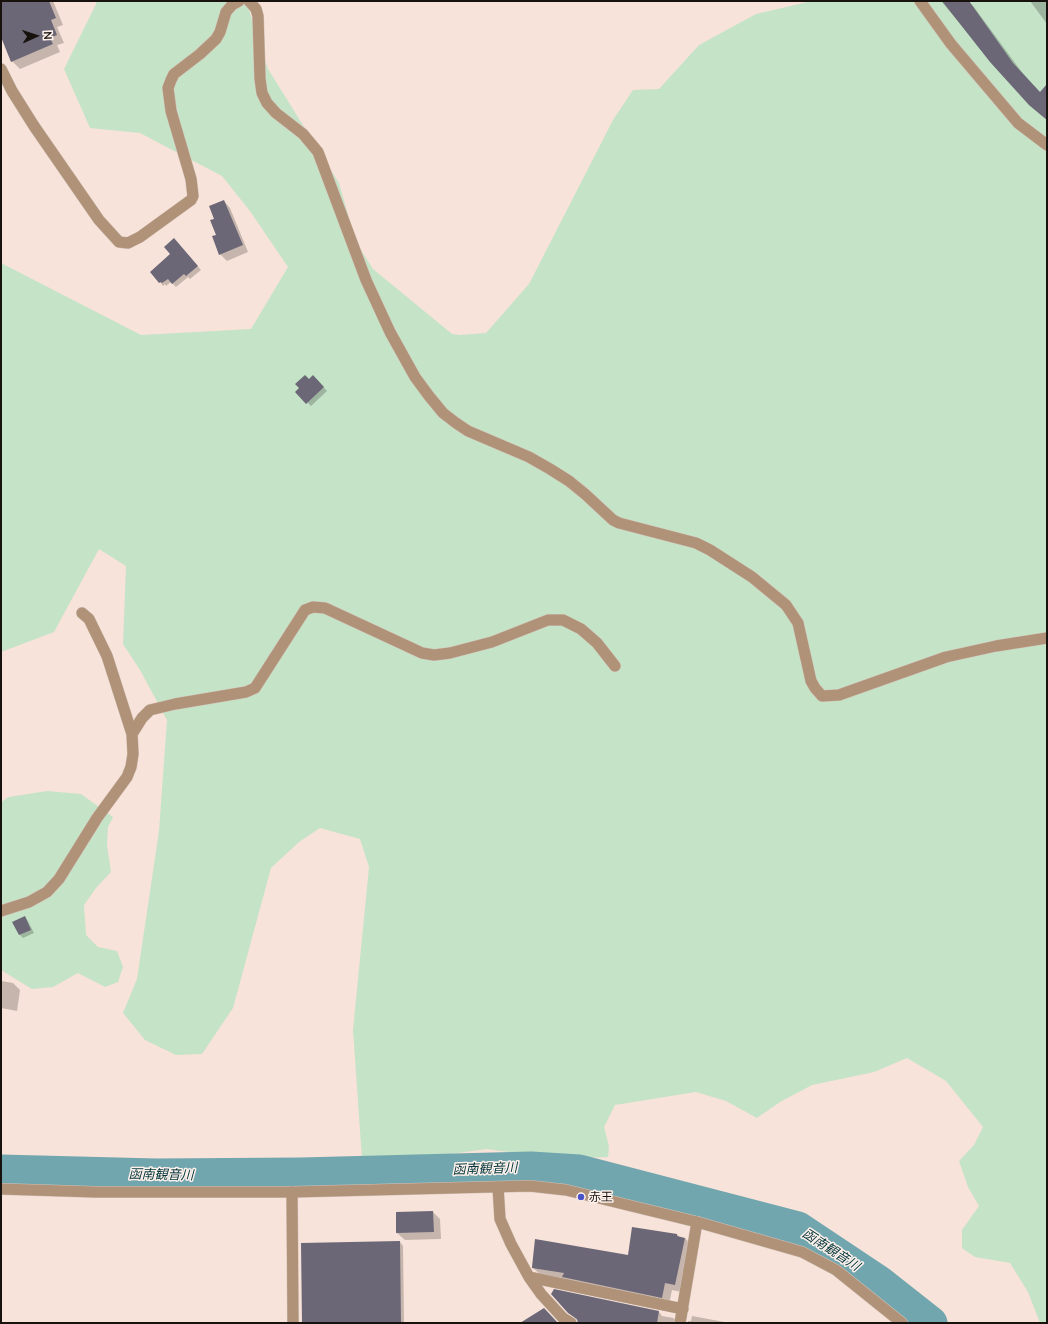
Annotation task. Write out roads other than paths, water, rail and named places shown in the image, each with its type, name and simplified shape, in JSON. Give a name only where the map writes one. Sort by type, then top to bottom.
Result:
[{"type":"street","points":[[1,69],[12,91],[34,126],[99,220],[119,242],[128,243],[191,200],[193,196],[191,179],[171,111],[168,88],[174,74],[200,54],[216,39],[220,32],[226,12],[232,5],[239,1]]},
{"type":"street","points":[[249,1],[256,9],[258,16],[260,32],[260,79],[262,93],[267,103],[276,113],[303,134],[318,152],[360,267],[390,332],[415,378],[428,396],[456,423],[468,431],[529,457],[556,473],[585,494],[613,520],[619,523],[696,543],[710,550],[752,577],[786,606],[798,623],[811,681],[822,696],[839,695],[946,657],[996,646],[1047,638]]},
{"type":"street","points":[[920,1],[950,44],[1018,123],[1047,145]]},
{"type":"street","points":[[132,734],[142,718],[150,710],[175,704],[246,692],[256,688],[305,610],[313,607],[325,608],[422,653],[434,655],[450,653],[492,642],[548,620],[563,620],[581,629],[597,644],[615,666]]},
{"type":"street","points":[[1,911],[29,902],[47,892],[59,879],[97,818],[127,777],[133,761],[132,734],[107,656],[89,619],[82,613]]},
{"type":"street","points":[[1,1189],[103,1192],[292,1192],[530,1186],[566,1190],[697,1222],[802,1252],[836,1270],[902,1323]]},
{"type":"street","points":[[498,1187],[500,1219],[511,1244],[541,1294],[563,1318],[571,1323]]},
{"type":"street","points":[[292,1192],[293,1323]]},
{"type":"street","points":[[680,1323],[697,1222]]},
{"type":"street","points":[[529,1276],[683,1309]]},
{"type":"waterway","name":"函南観音川","points":[[1,1171],[156,1175],[301,1174],[531,1168],[579,1171],[798,1228],[879,1282],[931,1323]]},
{"type":"place","name":"赤王","points":[[581,1197]]}]
